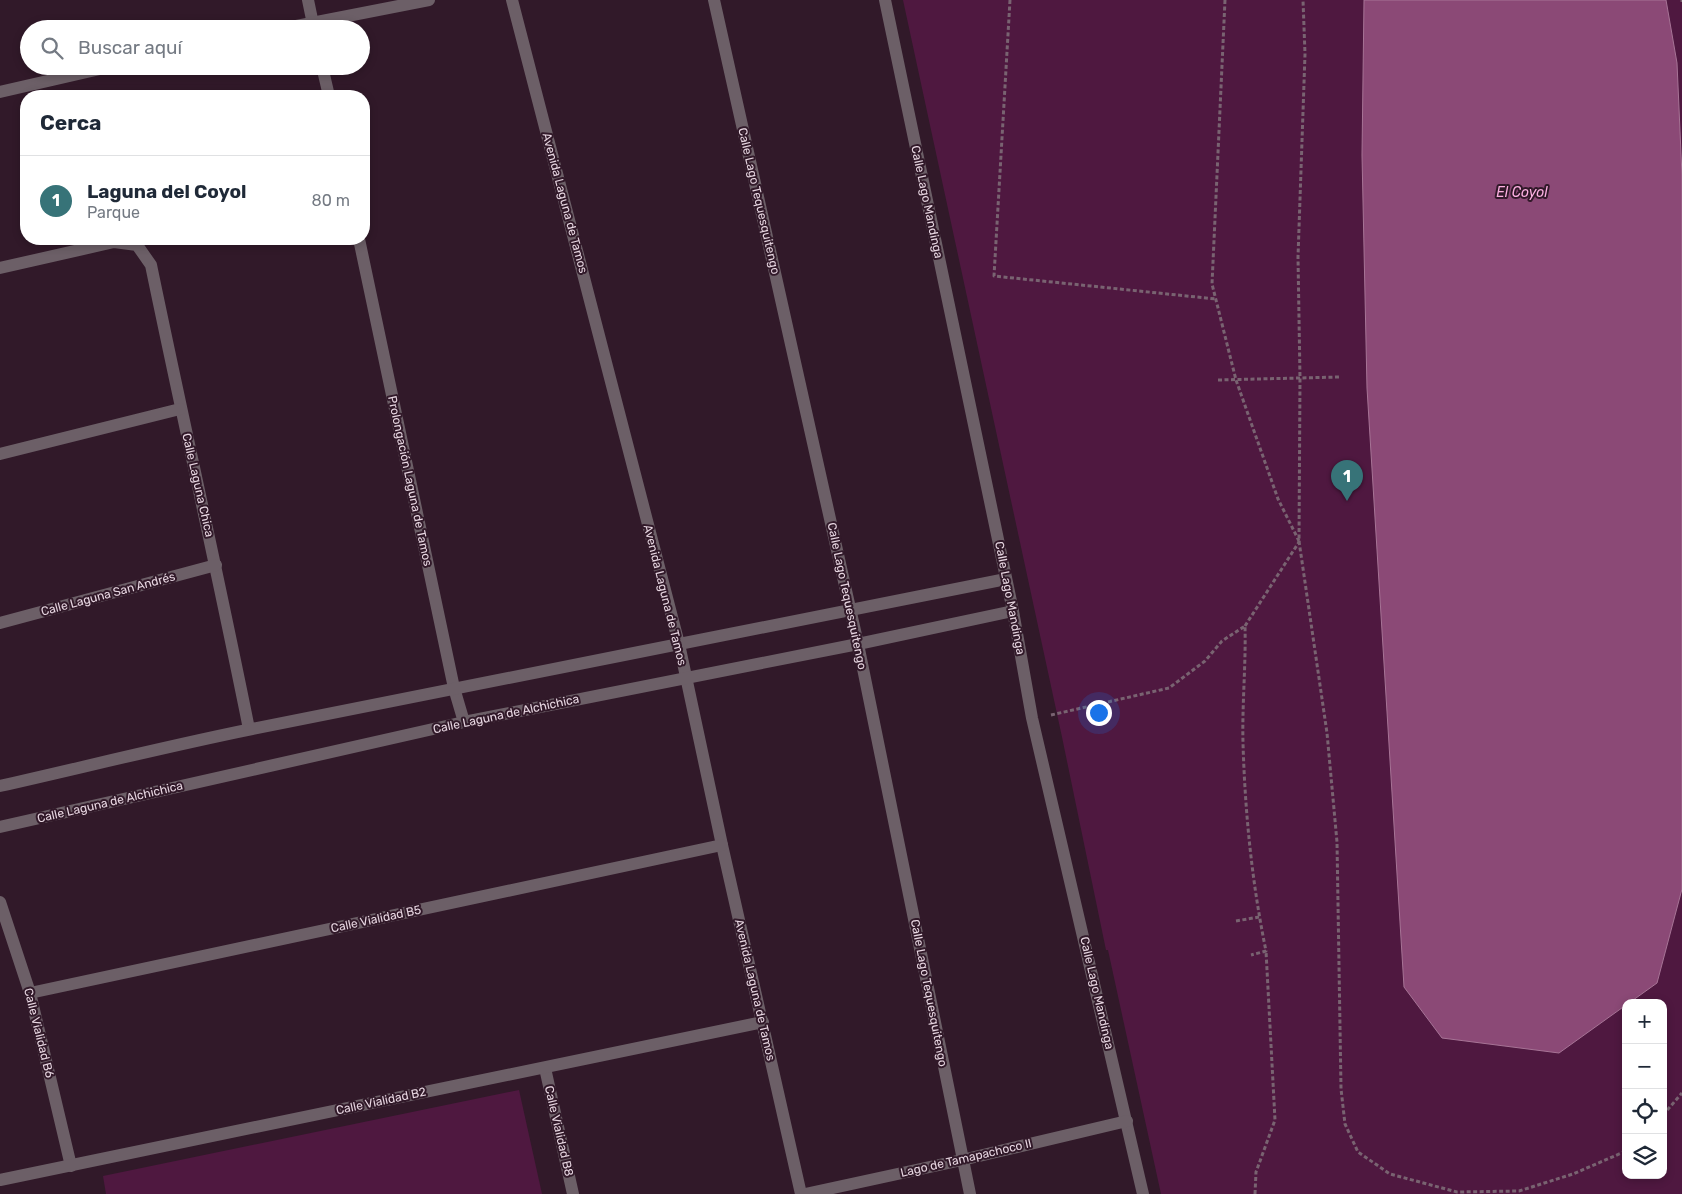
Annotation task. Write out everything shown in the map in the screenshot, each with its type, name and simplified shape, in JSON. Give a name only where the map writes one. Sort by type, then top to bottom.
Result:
[{"type":"street","points":[[308,0],[313,20]]},
{"type":"street","points":[[337,20],[429,0]]},
{"type":"street","name":"Avenida Laguna de Tamos","points":[[512,0],[679,644],[722,845],[801,1194]]},
{"type":"street","name":"Calle Lago Tequesquitengo","points":[[714,0],[858,644],[970,1194]]},
{"type":"street","name":"Calle Lago Mandinga","points":[[885,0],[1013,611],[1032,718],[1143,1194]]},
{"type":"street","points":[[0,92],[74,75]]},
{"type":"street","points":[[324,75],[328,90]]},
{"type":"street","name":"Calle Laguna Chica","points":[[0,268],[101,245]]},
{"type":"street","name":"Calle Laguna Chica","points":[[137,245],[151,265],[180,409],[216,564],[249,729]]},
{"type":"street","name":"Prolongación Laguna de Tamos","points":[[360,245],[454,688],[464,722]]},
{"type":"street","points":[[0,454],[180,409]]},
{"type":"street","name":"Calle Laguna San Andrés","points":[[0,623],[216,564]]},
{"type":"street","points":[[0,786],[249,729],[850,612],[1006,579]]},
{"type":"street","name":"Calle Laguna de Alchichica","points":[[0,827],[464,722],[858,644],[1013,611]]},
{"type":"street","name":"Calle Vialidad B5","points":[[30,993],[722,845]]},
{"type":"street","name":"Calle Vialidad B6","points":[[0,902],[30,993],[71,1166]]},
{"type":"street","name":"Calle Vialidad B2","points":[[0,1180],[762,1022]]},
{"type":"street","name":"Calle Vialidad B8","points":[[545,1068],[573,1194]]},
{"type":"street","name":"Lago de Tamapachoco II","points":[[805,1194],[962,1160],[1127,1121]]},
{"type":"path","points":[[1010,0],[994,276],[1216,299]]},
{"type":"path","points":[[1225,0],[1212,284],[1236,380],[1278,498],[1299,541]]},
{"type":"path","points":[[1304,0],[1305,54],[1298,257],[1300,378],[1299,541],[1327,733],[1337,842],[1341,1089],[1345,1124],[1358,1152],[1390,1174],[1457,1192],[1520,1191],[1573,1174],[1622,1153]]},
{"type":"path","points":[[1218,380],[1339,377]]},
{"type":"path","points":[[1032,718],[1104,704],[1169,688],[1205,660],[1222,640],[1245,626],[1299,541]]},
{"type":"path","points":[[1245,626],[1243,743],[1248,823],[1259,917],[1266,951],[1275,1120],[1256,1172],[1256,1194]]},
{"type":"path","points":[[1236,921],[1259,917]]},
{"type":"path","points":[[1251,954],[1266,951]]},
{"type":"path","points":[[1667,1110],[1682,1093]]},
{"type":"shaded area","points":[[903,0],[1682,0],[1682,1194],[1161,1194],[1108,950],[1106,950]]},
{"type":"shaded area","points":[[519,1090],[542,1194],[106,1194],[103,1176]]},
{"type":"water","name":"El Coyol","points":[[1364,0],[1666,0],[1677,63],[1682,176],[1682,889],[1657,983],[1635,999],[1622,999],[1622,1008],[1559,1053],[1442,1038],[1404,987],[1367,388],[1362,155]]},
{"type":"place","name":"Laguna del Coyol","points":[[1347,501]]}]
